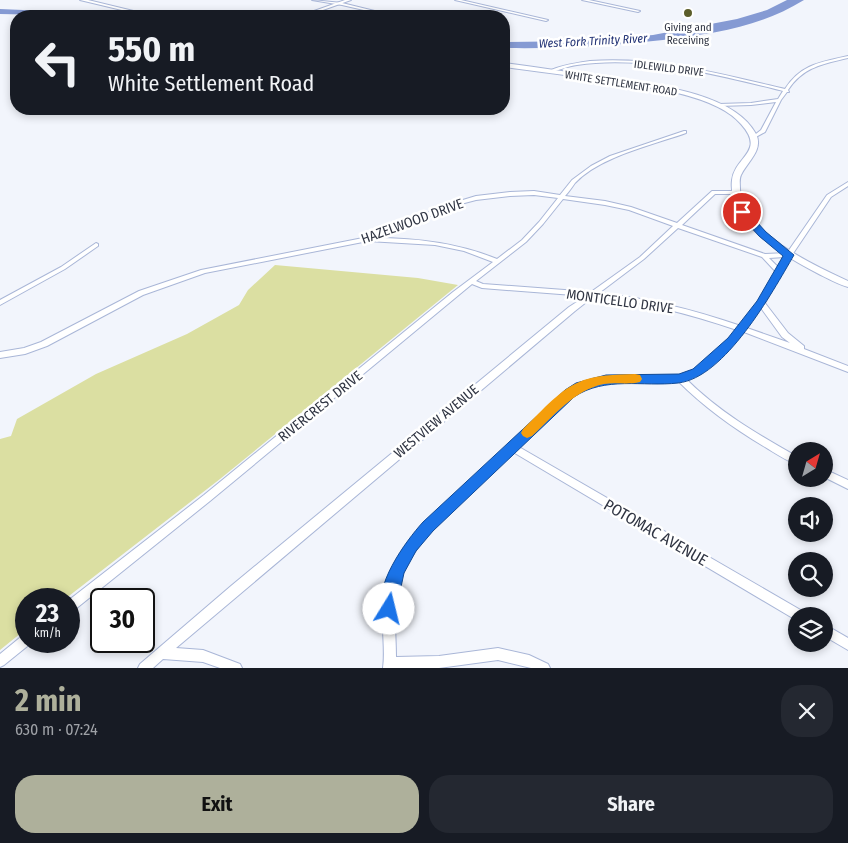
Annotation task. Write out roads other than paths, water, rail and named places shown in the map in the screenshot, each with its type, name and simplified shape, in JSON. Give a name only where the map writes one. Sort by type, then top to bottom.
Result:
[{"type":"main road","points":[[82,0],[126,10]]},
{"type":"main road","points":[[320,10],[349,0]]},
{"type":"main road","name":"WHITE SETTLEMENT ROAD","points":[[510,65],[670,90],[719,105],[734,114],[748,126],[754,137]]},
{"type":"main road","points":[[754,137],[755,146],[736,178],[735,192],[742,212],[762,234],[789,255],[817,271],[848,284]]},
{"type":"street","points":[[314,0],[340,3],[369,10]]},
{"type":"street","points":[[457,0],[502,10]]},
{"type":"street","points":[[584,0],[638,11]]},
{"type":"street","points":[[510,12],[546,20]]},
{"type":"street","points":[[754,137],[763,131],[779,100],[796,76],[823,64],[848,57]]},
{"type":"street","name":"IDLEWILD DRIVE","points":[[551,71],[566,64],[590,62],[666,66],[709,72],[787,90]]},
{"type":"street","points":[[719,105],[751,104],[779,100]]},
{"type":"street","name":"RIVERCREST DRIVE","points":[[80,598],[207,498],[524,240],[541,223],[574,181],[592,167],[612,157],[684,132]]},
{"type":"street","points":[[544,668],[529,661],[498,654],[438,662],[390,665],[390,597],[397,571],[410,546],[512,447],[569,394],[581,386],[606,379],[680,378],[697,372],[732,341],[761,303],[789,255],[829,196],[848,184]]},
{"type":"street","name":"WESTVIEW AVENUE","points":[[144,668],[258,570],[572,309],[628,269],[679,226],[714,192],[735,192]]},
{"type":"street","name":"HAZELWOOD DRIVE","points":[[0,355],[10,355],[44,344],[141,293],[196,274],[224,266],[314,251],[365,240],[399,228],[440,209],[476,198],[510,194],[562,196],[613,205],[764,256],[789,255]]},
{"type":"street","points":[[365,240],[436,243],[459,247],[497,261]]},
{"type":"street","points":[[0,303],[63,268],[96,245]]},
{"type":"street","name":"HAZELWOOD DRIVE","points":[[764,256],[779,272]]},
{"type":"street","name":"MONTICELLO DRIVE","points":[[473,282],[482,286],[592,294],[678,309],[742,328],[848,369]]},
{"type":"street","points":[[761,303],[785,335],[805,352]]},
{"type":"street","points":[[680,378],[695,395],[719,413],[788,455]]},
{"type":"street","name":"POTOMAC AVENUE","points":[[512,447],[788,609]]},
{"type":"street","points":[[833,478],[848,485]]},
{"type":"street","points":[[833,635],[848,644]]},
{"type":"street","points":[[0,661],[15,649]]},
{"type":"street","points":[[162,653],[203,656],[236,668]]},
{"type":"water","name":"West Fork Trinity River","points":[[787,0],[804,0],[770,17],[753,23],[700,35],[603,45],[510,48],[510,42],[585,41],[653,35],[737,19],[767,10]]},
{"type":"water","points":[[0,9],[23,10],[10,10],[10,14],[0,14]]},
{"type":"place","name":"Giving and Receiving","points":[[688,13]]}]
